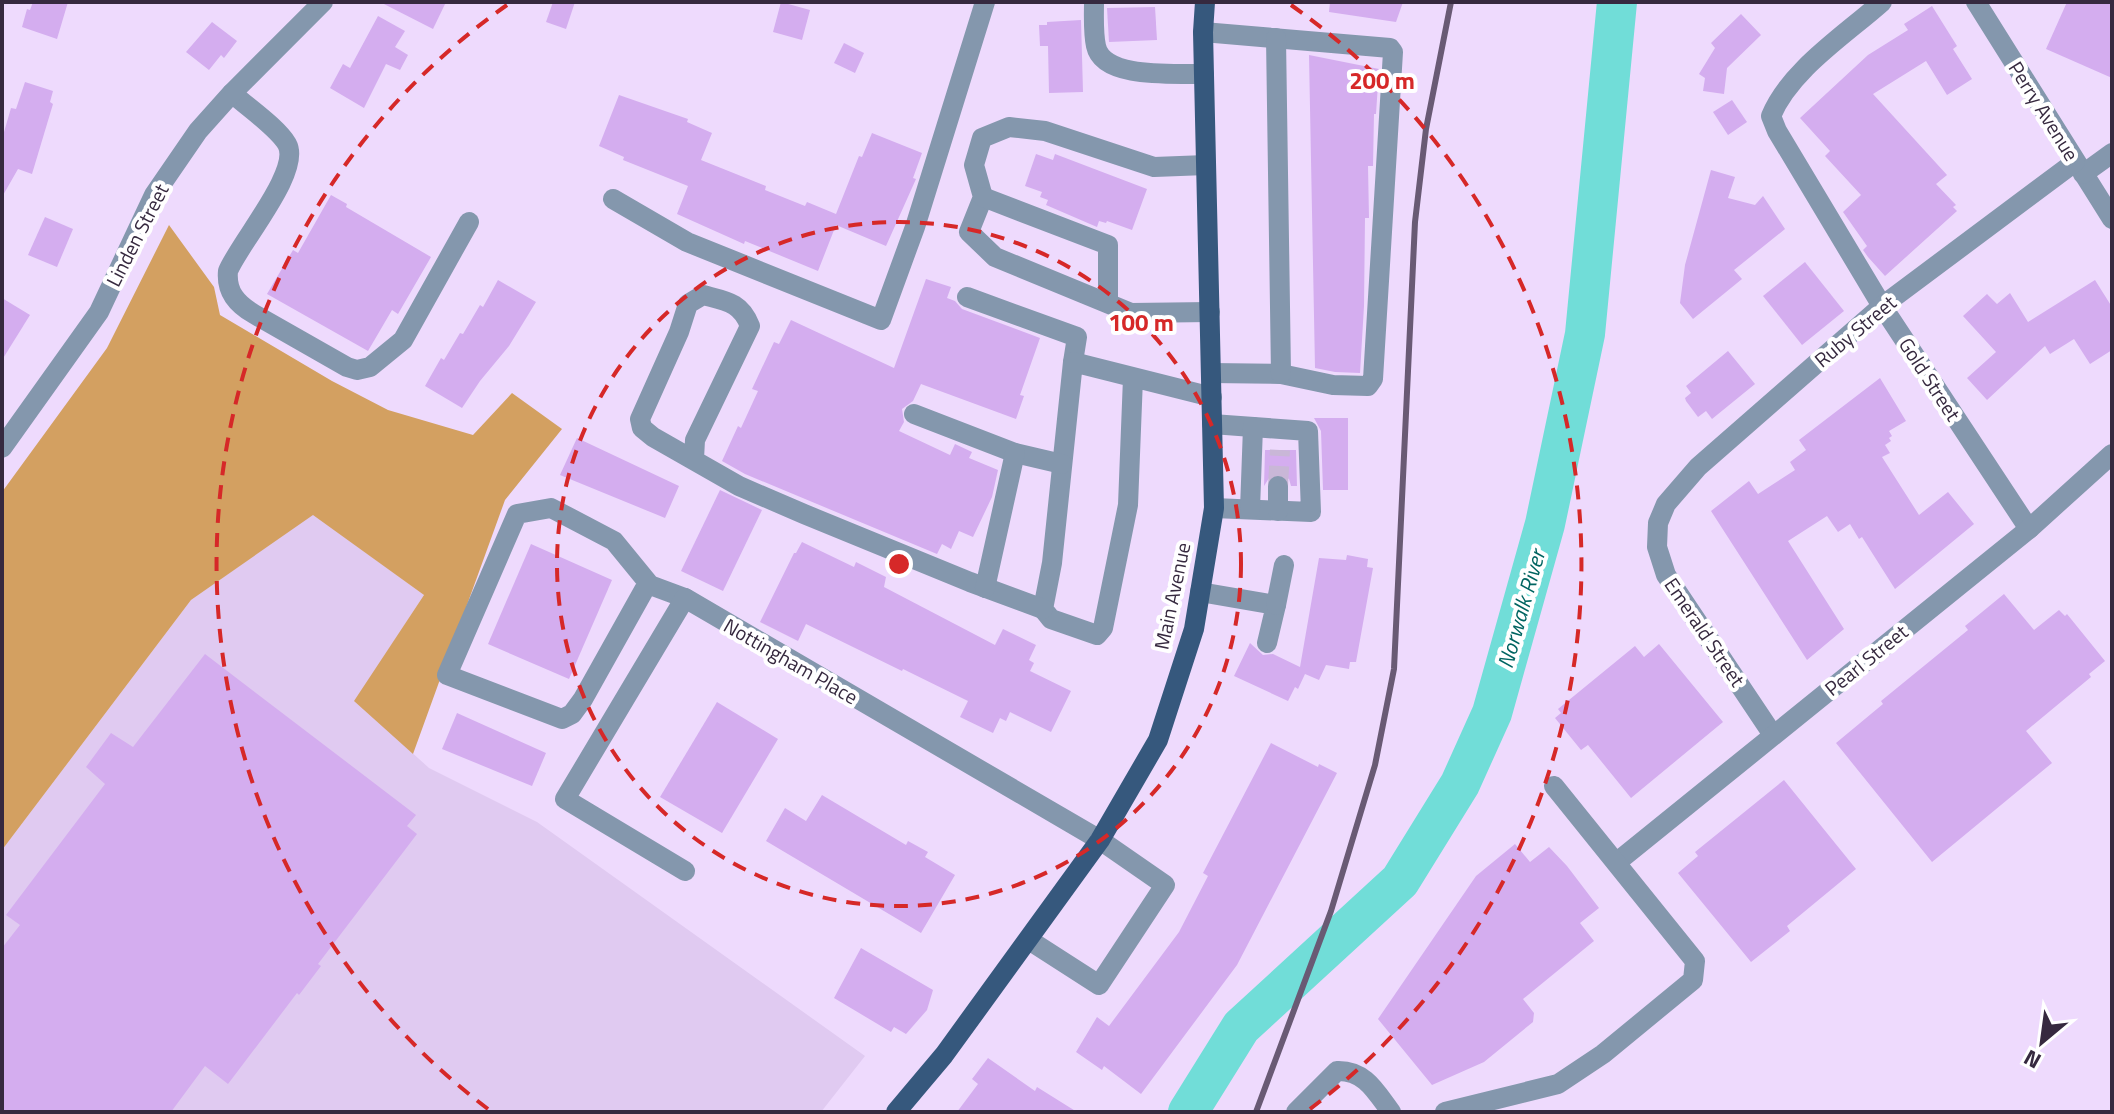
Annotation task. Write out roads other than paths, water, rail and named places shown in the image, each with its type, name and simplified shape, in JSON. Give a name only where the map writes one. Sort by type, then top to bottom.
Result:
[{"type":"main road","name":"Main Avenue","points":[[896,1112],[944,1055],[1100,840],[1158,740],[1194,629],[1214,508],[1203,32],[1205,2]]},
{"type":"street","name":"Linden Street","points":[[2,448],[99,312],[154,195],[198,131],[323,2]]},
{"type":"street","points":[[613,199],[687,242],[881,320],[915,227],[985,2]]},
{"type":"street","points":[[1094,2],[1096,49],[1106,63],[1127,71],[1204,74]]},
{"type":"street","name":"Gold Street","points":[[1882,2],[1790,82],[1771,116],[1882,306],[2029,529]]},
{"type":"street","name":"Perry Avenue","points":[[1976,2],[2112,219]]},
{"type":"street","points":[[1203,32],[1390,48],[1393,52],[1373,379],[1368,386],[1333,385],[1281,374],[1211,373]]},
{"type":"street","points":[[1276,38],[1281,374]]},
{"type":"street","points":[[232,93],[283,139],[290,155],[285,176],[228,271],[233,296],[241,306],[347,367],[357,370],[370,367],[403,340],[469,222]]},
{"type":"street","points":[[1206,165],[1154,167],[1045,131],[1009,127],[982,138],[974,165],[983,197],[969,232],[995,257],[1131,313],[1210,312]]},
{"type":"street","name":"Ruby Street","points":[[1658,523],[1666,504],[1698,467],[1882,306],[2079,168],[2112,153]]},
{"type":"street","points":[[983,197],[1108,245],[1108,303]]},
{"type":"street","points":[[694,459],[695,440],[750,326],[744,311],[729,302],[703,295],[688,304],[679,332],[640,419],[642,428],[653,437],[752,492],[1043,609],[1051,619],[1097,635],[1103,628],[1128,505],[1133,378]]},
{"type":"street","points":[[967,297],[1077,337],[1052,563],[1043,609]]},
{"type":"street","points":[[1073,362],[1212,397]]},
{"type":"street","points":[[914,414],[1015,453],[1062,464]]},
{"type":"street","points":[[1212,424],[1308,431],[1311,512],[1214,508]]},
{"type":"street","points":[[1250,509],[1253,427]]},
{"type":"street","points":[[1280,429],[1280,450]]},
{"type":"street","points":[[985,588],[1015,453]]},
{"type":"street","name":"Pearl Street","points":[[1617,862],[2029,529],[2112,454]]},
{"type":"street","points":[[1278,486],[1278,511]]},
{"type":"street","points":[[551,508],[614,541],[650,585],[644,590],[583,699],[572,714],[562,719],[447,675],[517,514],[551,508]]},
{"type":"street","name":"Emerald Street","points":[[1658,523],[1657,547],[1666,575],[1773,735]]},
{"type":"street","points":[[1267,643],[1284,565]]},
{"type":"street","name":"Nottingham Place","points":[[650,585],[685,598],[1100,840],[1165,885],[1099,985],[1029,940]]},
{"type":"street","points":[[1200,592],[1276,605]]},
{"type":"street","points":[[685,598],[565,799],[685,871]]},
{"type":"street","points":[[1445,1112],[1558,1084],[1603,1054],[1693,980],[1695,961],[1554,786]]},
{"type":"street","points":[[1296,1112],[1337,1071],[1351,1071],[1365,1078],[1391,1112]]},
{"type":"waterway","name":"Norwalk River","points":[[1188,1112],[1241,1027],[1400,881],[1460,784],[1492,713],[1545,524],[1585,334],[1617,2]]},
{"type":"tunnel","points":[[1278,486],[1280,450]]},
{"type":"railway","points":[[1256,1112],[1331,911],[1375,765],[1394,669],[1415,222],[1426,129],[1451,2]]}]
